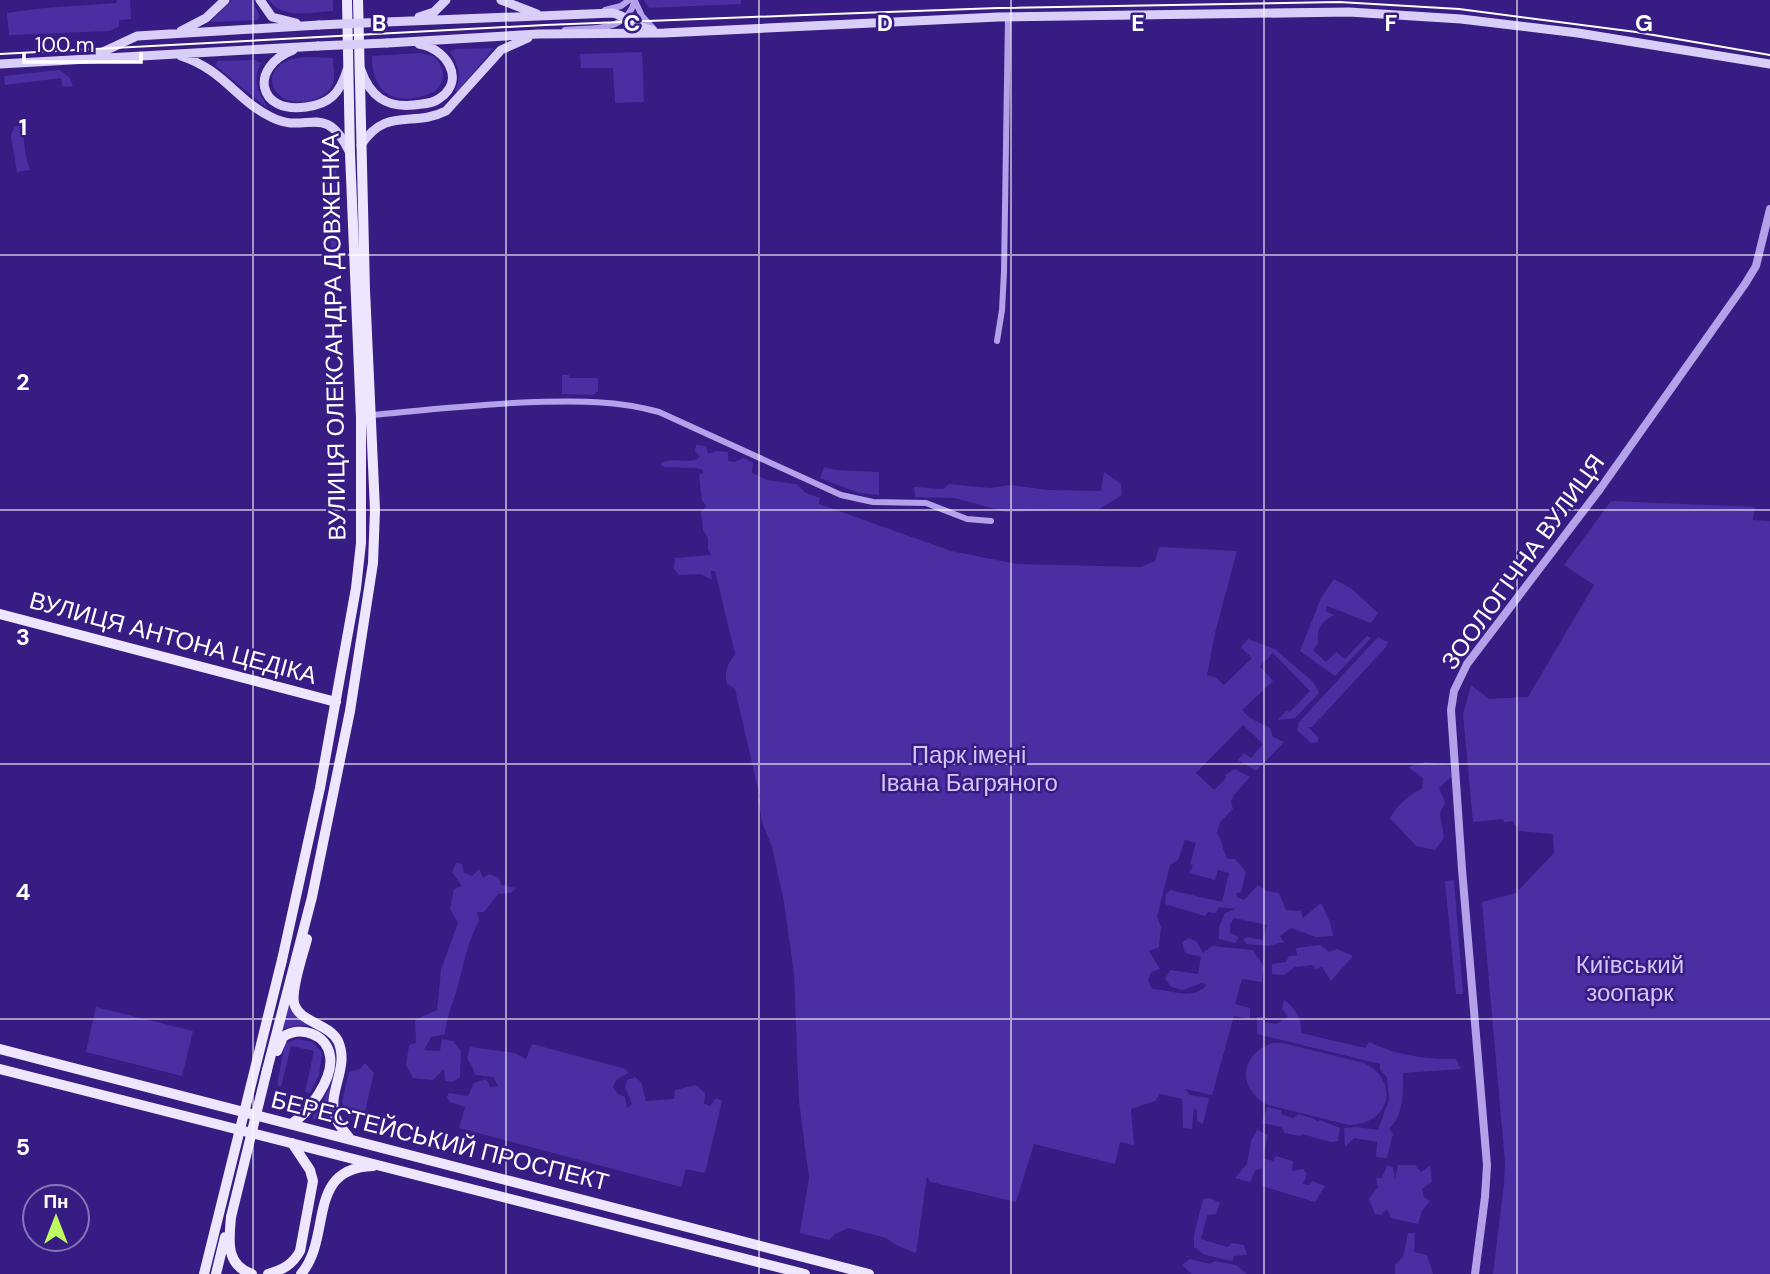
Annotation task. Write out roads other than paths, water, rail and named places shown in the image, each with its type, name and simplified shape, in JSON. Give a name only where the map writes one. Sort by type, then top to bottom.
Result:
[{"type":"main road","points":[[174,34],[206,18],[225,0]]},
{"type":"main road","points":[[260,0],[269,14],[279,19],[319,25]]},
{"type":"main road","points":[[404,22],[434,12],[446,0]]},
{"type":"main road","points":[[501,0],[542,15]]},
{"type":"main road","name":"ВУЛИЦЯ ОЛЕКСАНДРА ДОВЖЕНКА","points":[[267,1070],[312,897],[349,710],[373,563],[375,510],[372,415],[352,1]]},
{"type":"main road","points":[[0,64],[538,34],[660,32],[1008,17],[1294,11],[1416,15],[1588,35],[1770,64]]},
{"type":"main road","points":[[84,60],[137,36],[319,25],[613,13],[638,26],[660,32]]},
{"type":"main road","name":"ВУЛИЦЯ ОЛЕКСАНДРА ДОВЖЕНКА","points":[[361,145],[369,133],[383,123],[435,116],[446,111],[500,51],[538,34]]},
{"type":"main road","points":[[300,47],[278,56],[265,71],[264,83],[268,95],[278,105],[291,109],[314,106],[330,100],[354,64],[369,89],[384,102],[407,106],[426,104],[439,99],[450,85],[451,74],[447,60],[433,47],[407,42]]},
{"type":"main road","points":[[176,55],[200,63],[219,74],[273,118],[293,122],[321,122],[331,126],[338,131],[350,153]]},
{"type":"main road","name":"ВУЛИЦЯ ОЛЕКСАНДРА ДОВЖЕНКА","points":[[204,1274],[298,896],[356,588],[362,522],[361,415],[350,153],[354,64]]},
{"type":"main road","name":"ВУЛИЦЯ АНТОНА ЦЕДІКА","points":[[0,614],[336,702]]},
{"type":"main road","points":[[312,897],[308,936],[294,994],[295,1006],[299,1013],[321,1025],[338,1040],[342,1069],[335,1096],[335,1115],[350,1139]]},
{"type":"main road","points":[[216,1274],[267,1070],[283,1037],[298,1031],[308,1032],[323,1041],[330,1055],[330,1063],[311,1107],[290,1124]]},
{"type":"main road","name":"БЕРЕСТЕЙСЬКИЙ ПРОСПЕКТ","points":[[0,1049],[869,1274]]},
{"type":"main road","name":"БЕРЕСТЕЙСЬКИЙ ПРОСПЕКТ","points":[[0,1069],[805,1274]]},
{"type":"main road","points":[[268,1274],[289,1265],[300,1251],[313,1181],[310,1170],[292,1143]]},
{"type":"main road","points":[[301,1274],[313,1252],[327,1194],[332,1184],[348,1170],[384,1166]]},
{"type":"main road","points":[[231,1217],[230,1253],[234,1262],[244,1272],[252,1274]]},
{"type":"street","points":[[587,13],[621,6],[629,0]]},
{"type":"street","points":[[553,34],[566,30],[616,26],[626,18],[635,0]]},
{"type":"street","points":[[635,0],[642,16],[660,32]]},
{"type":"street","points":[[997,341],[1004,272],[1008,17]]},
{"type":"street","name":"ЗООЛОГІЧНА ВУЛИЦЯ","points":[[1475,1274],[1487,1165],[1452,727],[1454,691],[1467,664],[1600,489],[1745,284],[1756,266],[1770,209]]},
{"type":"street","points":[[372,415],[515,403],[603,401],[633,405],[659,412],[841,495],[873,502],[926,503],[967,519],[992,521]]},
{"type":"tram line","points":[[0,54],[545,25],[998,8],[1339,2],[1459,9],[1636,32],[1770,55]]},
{"type":"park label","name":"Парк імені Івана Багряного","points":[[969,769]]},
{"type":"park label","name":"Київський зоопарк","points":[[1630,979]]}]
